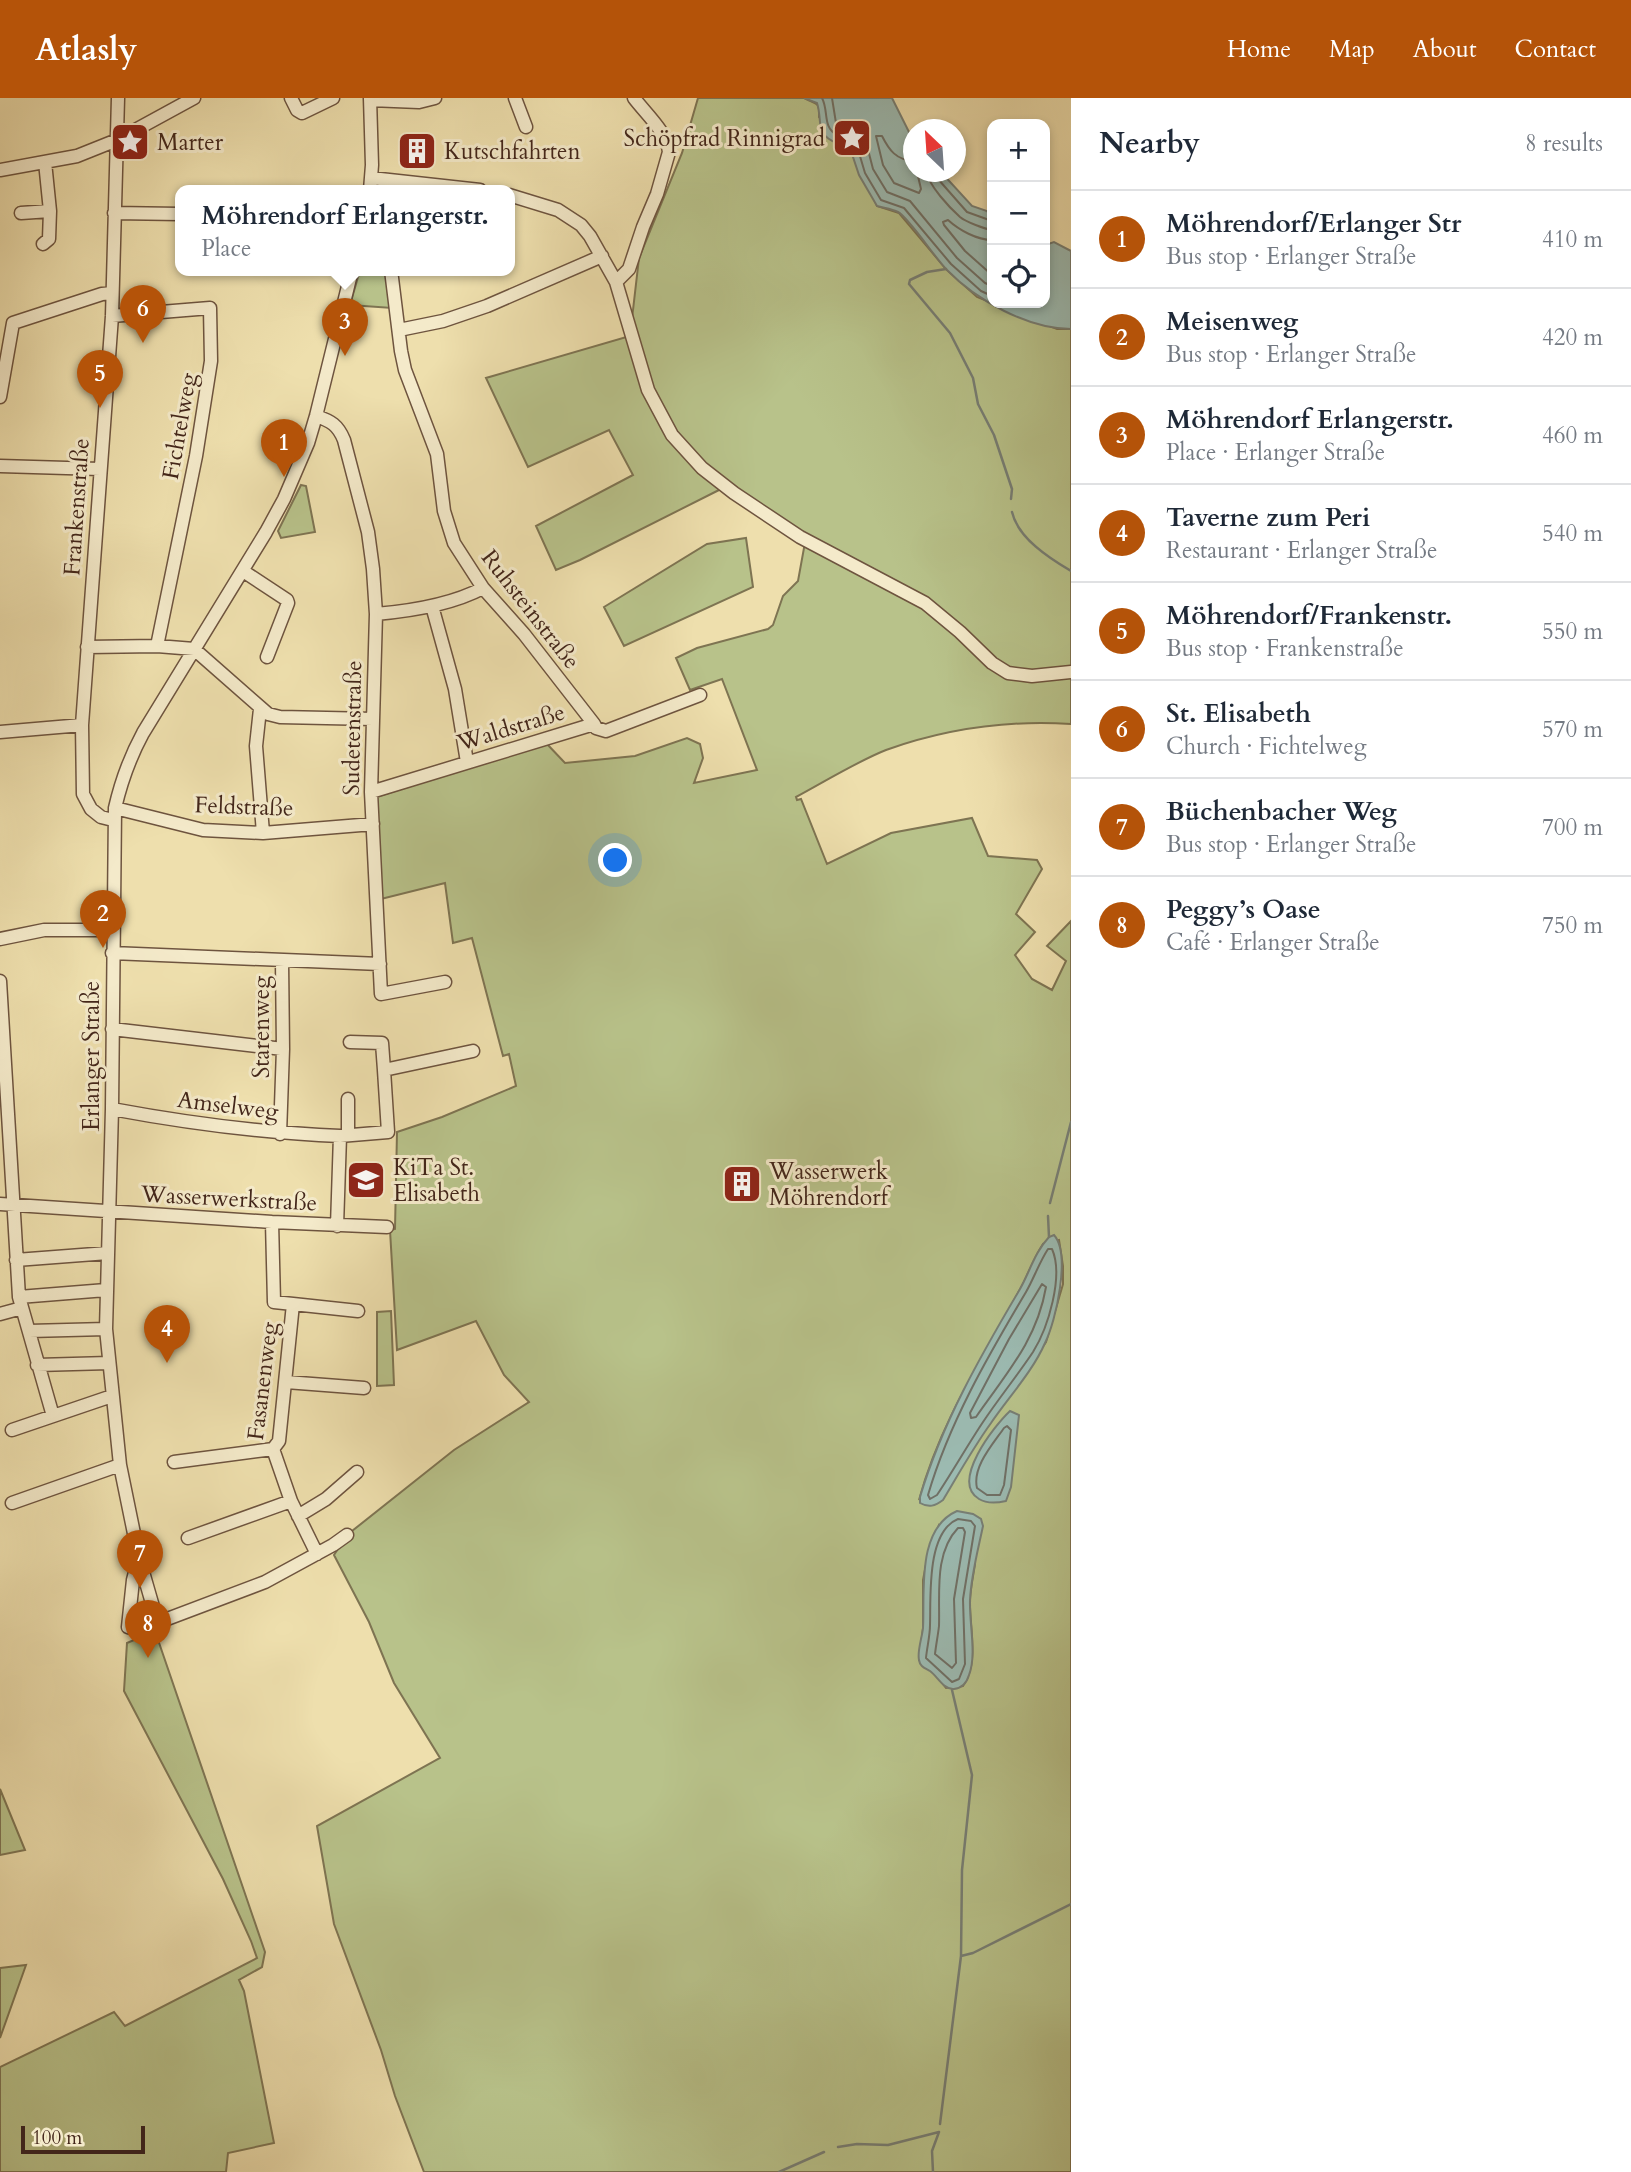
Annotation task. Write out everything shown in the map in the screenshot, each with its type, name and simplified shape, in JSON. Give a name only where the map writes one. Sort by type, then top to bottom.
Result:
[{"type":"street","name":"Frankenstraße","points":[[114,814],[102,817],[90,809],[83,794],[82,725],[112,316],[118,98]]},
{"type":"street","points":[[0,170],[76,156],[117,140],[194,98]]},
{"type":"street","points":[[291,98],[297,110],[302,113],[333,98]]},
{"type":"street","points":[[389,185],[371,184],[370,99],[419,102],[436,98]]},
{"type":"street","points":[[515,98],[526,127]]},
{"type":"street","points":[[616,282],[629,269],[657,194],[669,152],[661,132],[634,98]]},
{"type":"street","points":[[43,244],[49,239],[46,162]]},
{"type":"street","points":[[515,197],[558,210],[581,225],[603,256],[616,282],[644,377],[672,435],[702,468],[734,493],[813,543],[925,603],[1008,674],[1032,676],[1071,672]]},
{"type":"street","points":[[21,213],[50,211]]},
{"type":"street","points":[[114,213],[175,214]]},
{"type":"street","points":[[400,330],[443,321],[487,306],[603,256]]},
{"type":"street","name":"Erlanger Straße","points":[[139,1558],[133,1580],[128,1626],[138,1630],[158,1624],[139,1558],[120,1465],[106,1329],[112,1109],[114,814],[121,782],[133,750],[284,499],[316,416],[351,276]]},
{"type":"street","name":"Ruhsteinstraße","points":[[392,276],[405,370],[438,454],[444,511],[454,543],[483,588],[524,634],[594,724]]},
{"type":"street","points":[[0,397],[13,323],[112,293]]},
{"type":"street","name":"Fichtelweg","points":[[112,316],[210,308],[211,362],[196,456],[156,646]]},
{"type":"street","name":"Sudetenstraße","points":[[316,416],[331,421],[340,430],[344,440],[368,532],[373,569],[376,614],[371,792],[381,994],[445,982]]},
{"type":"street","points":[[0,466],[100,469]]},
{"type":"street","points":[[243,570],[288,600],[267,657]]},
{"type":"street","points":[[376,614],[432,606],[483,588]]},
{"type":"street","points":[[432,606],[455,689],[467,762]]},
{"type":"street","points":[[87,647],[156,646],[194,649],[268,714],[280,717],[373,719]]},
{"type":"street","name":"Waldstraße","points":[[371,792],[594,724],[596,728],[606,731],[700,695]]},
{"type":"street","points":[[260,709],[256,746],[263,833]]},
{"type":"street","points":[[0,732],[82,725]]},
{"type":"street","name":"Feldstraße","points":[[114,814],[202,830],[263,833],[373,824]]},
{"type":"street","points":[[0,939],[44,930],[112,930]]},
{"type":"street","points":[[112,953],[380,964]]},
{"type":"street","name":"Starenweg","points":[[281,1134],[282,961]]},
{"type":"street","points":[[0,981],[7,1205],[21,1303],[53,1416]]},
{"type":"street","points":[[112,1029],[283,1049]]},
{"type":"street","name":"Amselweg","points":[[112,1109],[281,1134],[344,1135],[388,1132],[382,1043],[350,1042]]},
{"type":"street","points":[[384,1070],[473,1051]]},
{"type":"street","points":[[337,1226],[348,1100]]},
{"type":"street","name":"Wasserwerkstraße","points":[[7,1205],[387,1227]]},
{"type":"street","name":"Fasanenweg","points":[[272,1222],[274,1302],[293,1304],[279,1441],[273,1449],[290,1501],[317,1554]]},
{"type":"street","points":[[16,1260],[108,1253]]},
{"type":"street","points":[[0,1314],[21,1303],[106,1290]]},
{"type":"street","points":[[293,1304],[358,1311]]},
{"type":"street","points":[[29,1331],[106,1329]]},
{"type":"street","points":[[37,1365],[109,1363]]},
{"type":"street","points":[[286,1382],[364,1388]]},
{"type":"street","points":[[12,1430],[112,1396]]},
{"type":"street","points":[[174,1462],[273,1449]]},
{"type":"street","points":[[12,1503],[120,1465]]},
{"type":"street","points":[[298,1516],[326,1499],[357,1472]]},
{"type":"street","points":[[188,1538],[290,1501]]},
{"type":"street","points":[[158,1624],[265,1582],[347,1535]]},
{"type":"green space","points":[[698,98],[804,98],[818,105],[819,117],[847,138],[877,206],[899,213],[946,269],[977,297],[987,301],[987,308],[1004,308],[1057,329],[1071,329],[1071,724],[1001,725],[954,731],[908,743],[875,755],[796,797],[797,800],[801,799],[827,864],[891,833],[972,818],[988,856],[1037,860],[1042,869],[1016,914],[1035,932],[1015,955],[1032,979],[1052,990],[1066,961],[1047,946],[1071,921],[1071,2172],[424,2172],[334,1924],[317,1826],[440,1758],[394,1683],[369,1622],[334,1555],[347,1535],[454,1450],[529,1402],[504,1375],[476,1321],[397,1350],[390,1230],[395,1229],[397,1132],[442,1117],[516,1086],[509,1054],[503,1056],[472,938],[453,943],[445,883],[381,899],[376,797],[546,743],[565,763],[635,756],[687,738],[700,744],[703,758],[694,783],[757,770],[722,679],[690,690],[676,658],[697,648],[768,629],[773,625],[783,596],[798,581],[806,537],[721,489],[556,570],[536,526],[633,475],[609,430],[528,467],[486,378],[630,336],[639,258],[682,153]],"holes":[[[1059,1240],[1063,1284],[1046,1342],[988,1426],[919,1500],[951,1415],[1043,1244]],[[939,1525],[975,1564],[970,1598],[973,1646],[971,1667],[963,1686],[946,1688],[919,1660],[923,1628],[923,1580],[929,1549]]]},
{"type":"green space","points":[[358,276],[386,276],[392,308],[350,305]]},
{"type":"green space","points":[[301,485],[306,486],[315,532],[281,538],[278,531]]},
{"type":"green space","points":[[746,538],[753,587],[624,646],[604,607],[707,544]]},
{"type":"green space","points":[[391,1311],[394,1385],[377,1386],[377,1312]]},
{"type":"green space","points":[[155,1631],[265,1952],[262,1967],[239,1980],[244,1991],[274,2143],[228,2153],[226,2172],[0,2172],[0,2067],[114,2012],[125,2026],[257,1958],[223,1879],[124,1691],[127,1643]]},
{"type":"green space","points":[[0,1789],[25,1850],[0,1855]]},
{"type":"green space","points":[[26,1965],[0,2038],[0,1968]]},
{"type":"water","points":[[804,98],[892,98],[903,120],[903,182],[950,182],[972,206],[987,211],[987,301],[959,281],[942,264],[903,216],[896,211],[877,206],[859,175],[847,139],[837,143],[822,131],[817,103]]},
{"type":"water","points":[[1054,242],[1071,251],[1071,329],[1038,324],[999,308],[1050,308],[1050,243]]},
{"type":"water","points":[[1054,1235],[1059,1244],[1062,1272],[1053,1320],[1040,1353],[978,1442],[943,1500],[932,1506],[920,1503],[939,1443],[964,1390],[1040,1249],[1049,1237]]},
{"type":"water","points":[[1010,1411],[1019,1415],[1011,1487],[1006,1501],[985,1502],[971,1491],[969,1480],[972,1468],[994,1429]]},
{"type":"water","points":[[957,1511],[973,1514],[981,1519],[983,1526],[971,1591],[971,1667],[965,1682],[950,1689],[922,1666],[919,1649],[923,1628],[925,1563],[929,1547],[944,1520]]},
{"type":"waterway","points":[[946,269],[927,272],[910,280],[909,284],[950,333],[973,378],[978,404],[994,435],[1012,489],[1011,499]]},
{"type":"waterway","points":[[1012,512],[1028,539],[1071,571]]},
{"type":"waterway","points":[[1050,1203],[1071,1122]]},
{"type":"waterway","points":[[1048,1216],[1049,1237]]},
{"type":"waterway","points":[[940,2124],[961,1956],[962,1870],[972,1775],[952,1690]]},
{"type":"waterway","points":[[961,1956],[973,1953],[1071,1904]]},
{"type":"waterway","points":[[838,2147],[857,2144],[888,2145],[939,2132]]},
{"type":"waterway","points":[[933,2172],[932,2151],[939,2132]]},
{"type":"waterway","points":[[779,2172],[824,2152]]},
{"type":"place","name":"Schöpfrad Rinnigrad","points":[[852,138]]},
{"type":"place","name":"Marter","points":[[130,142]]},
{"type":"place","name":"Kutschfahrten","points":[[417,151]]},
{"type":"place","name":"St. Elisabeth","points":[[143,343]]},
{"type":"place","name":"Möhrendorf Erlangerstr.","points":[[345,356]]},
{"type":"place","name":"Möhrendorf/Frankenstr.","points":[[100,408]]},
{"type":"place","name":"Möhrendorf/Erlanger Str","points":[[284,477]]},
{"type":"place","name":"Meisenweg","points":[[103,948]]},
{"type":"place","name":"KiTa St. Elisabeth","points":[[366,1180]]},
{"type":"place","name":"Wasserwerk Möhrendorf","points":[[742,1184]]},
{"type":"place","name":"Taverne zum Peri","points":[[167,1363]]},
{"type":"place","name":"Büchenbacher Weg","points":[[140,1588]]},
{"type":"place","name":"Peggy’s Oase","points":[[148,1658]]}]
